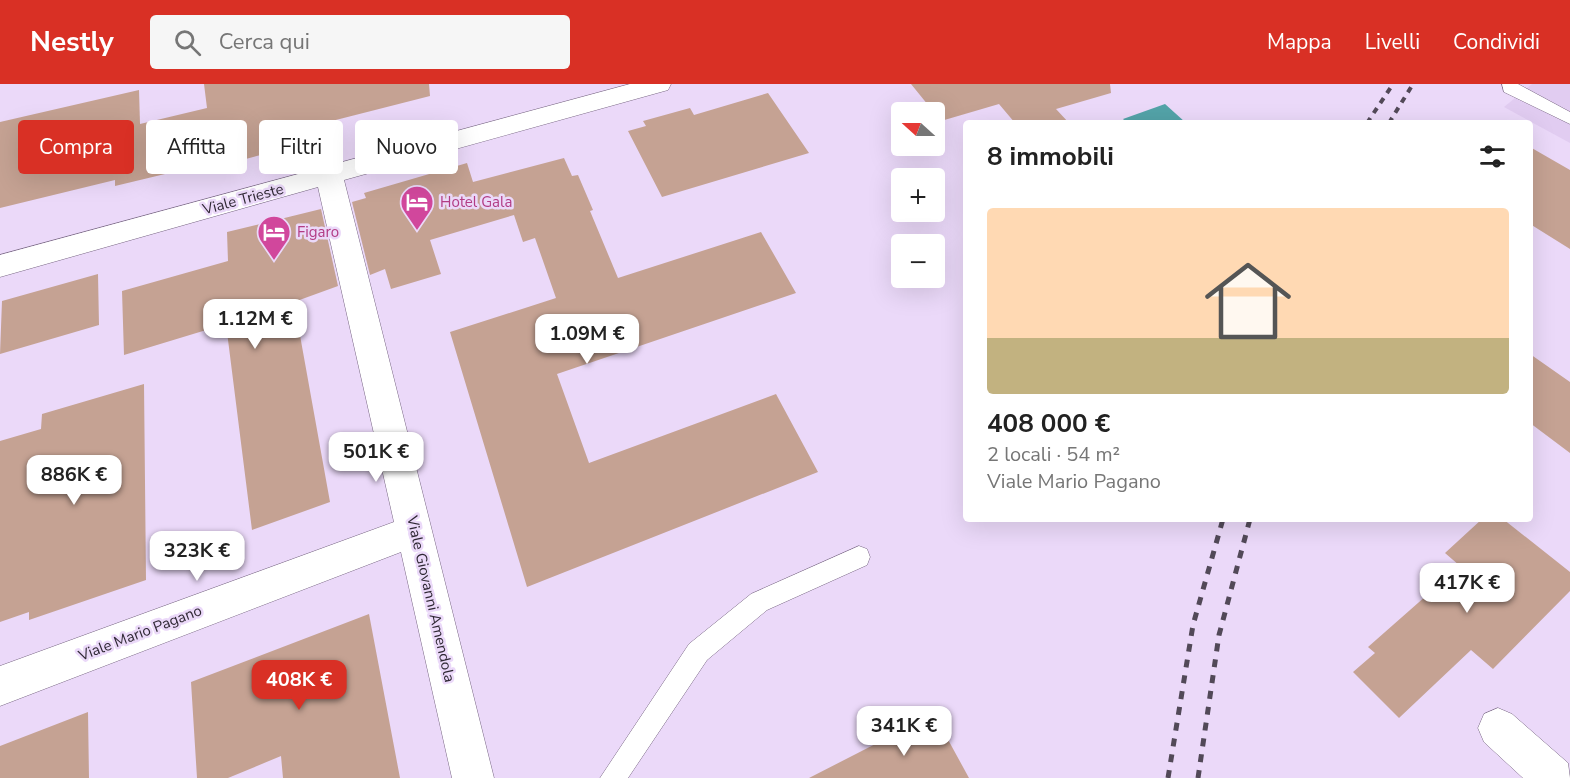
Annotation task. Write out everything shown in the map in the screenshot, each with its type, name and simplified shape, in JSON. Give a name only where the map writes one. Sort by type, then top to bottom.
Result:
[{"type":"street","name":"Viale Trieste","points":[[0,266],[659,84]]},
{"type":"street","name":"Viale Giovanni Amendola","points":[[329,176],[473,778]]},
{"type":"street","name":"Viale Mario Pagano","points":[[0,686],[414,531]]},
{"type":"street","points":[[1498,728],[1553,778]]},
{"type":"lane","points":[[1510,84],[1510,88],[1570,119]]},
{"type":"lane","points":[[613,778],[698,652],[759,602],[859,557]]},
{"type":"shaded area","points":[[1532,84],[1570,84],[1570,143],[1533,123],[1533,120],[1528,120],[1504,107]]},
{"type":"shaded area","points":[[1165,104],[1183,120],[1124,120]]},
{"type":"building","points":[[204,84],[429,84],[430,96],[336,120],[259,120],[259,155],[247,159],[247,120],[157,120],[207,108]]},
{"type":"building","points":[[911,84],[1110,84],[1111,93],[1056,109],[1066,120],[1012,120],[999,104],[945,120],[945,102],[926,102]]},
{"type":"building","points":[[139,90],[140,124],[146,123],[146,174],[165,174],[115,186],[115,180],[0,208],[0,122]]},
{"type":"building","points":[[768,93],[809,153],[662,197],[628,131],[646,126],[643,121],[690,108],[694,115]]},
{"type":"building","points":[[1533,149],[1570,170],[1570,249],[1533,226]]},
{"type":"building","points":[[564,158],[572,176],[578,175],[593,210],[590,211],[618,278],[761,232],[796,293],[557,374],[589,463],[776,394],[818,472],[527,587],[450,332],[556,298],[535,238],[523,242],[514,215],[430,240],[441,274],[391,289],[385,269],[370,275],[352,202],[366,198],[364,193],[429,174],[458,174],[458,166],[467,163],[473,182]]},
{"type":"building","points":[[321,209],[338,286],[294,302],[330,502],[252,530],[226,324],[124,355],[122,291],[228,261],[227,232]]},
{"type":"building","points":[[98,274],[99,325],[0,354],[2,301]]},
{"type":"building","points":[[1533,356],[1570,382],[1570,453],[1533,425]]},
{"type":"building","points":[[144,384],[146,580],[29,620],[29,612],[0,622],[0,441],[41,429],[42,414]]},
{"type":"building","points":[[1479,522],[1507,522],[1570,572],[1570,591],[1493,669],[1471,650],[1399,718],[1353,672],[1375,653],[1368,647],[1460,566],[1445,553]]},
{"type":"building","points":[[369,614],[400,778],[283,778],[281,756],[228,778],[197,778],[191,682]]},
{"type":"building","points":[[88,712],[89,778],[0,778],[0,746]]},
{"type":"building","points":[[934,714],[969,778],[809,778]]},
{"type":"railway","points":[[1369,120],[1393,84]]},
{"type":"railway","points":[[1391,120],[1413,84]]},
{"type":"railway","points":[[1168,778],[1193,625],[1222,522]]},
{"type":"railway","points":[[1198,778],[1219,635],[1249,522]]},
{"type":"place","name":"Hotel Gala","points":[[417,231]]},
{"type":"place","name":"Figaro","points":[[274,261]]}]
